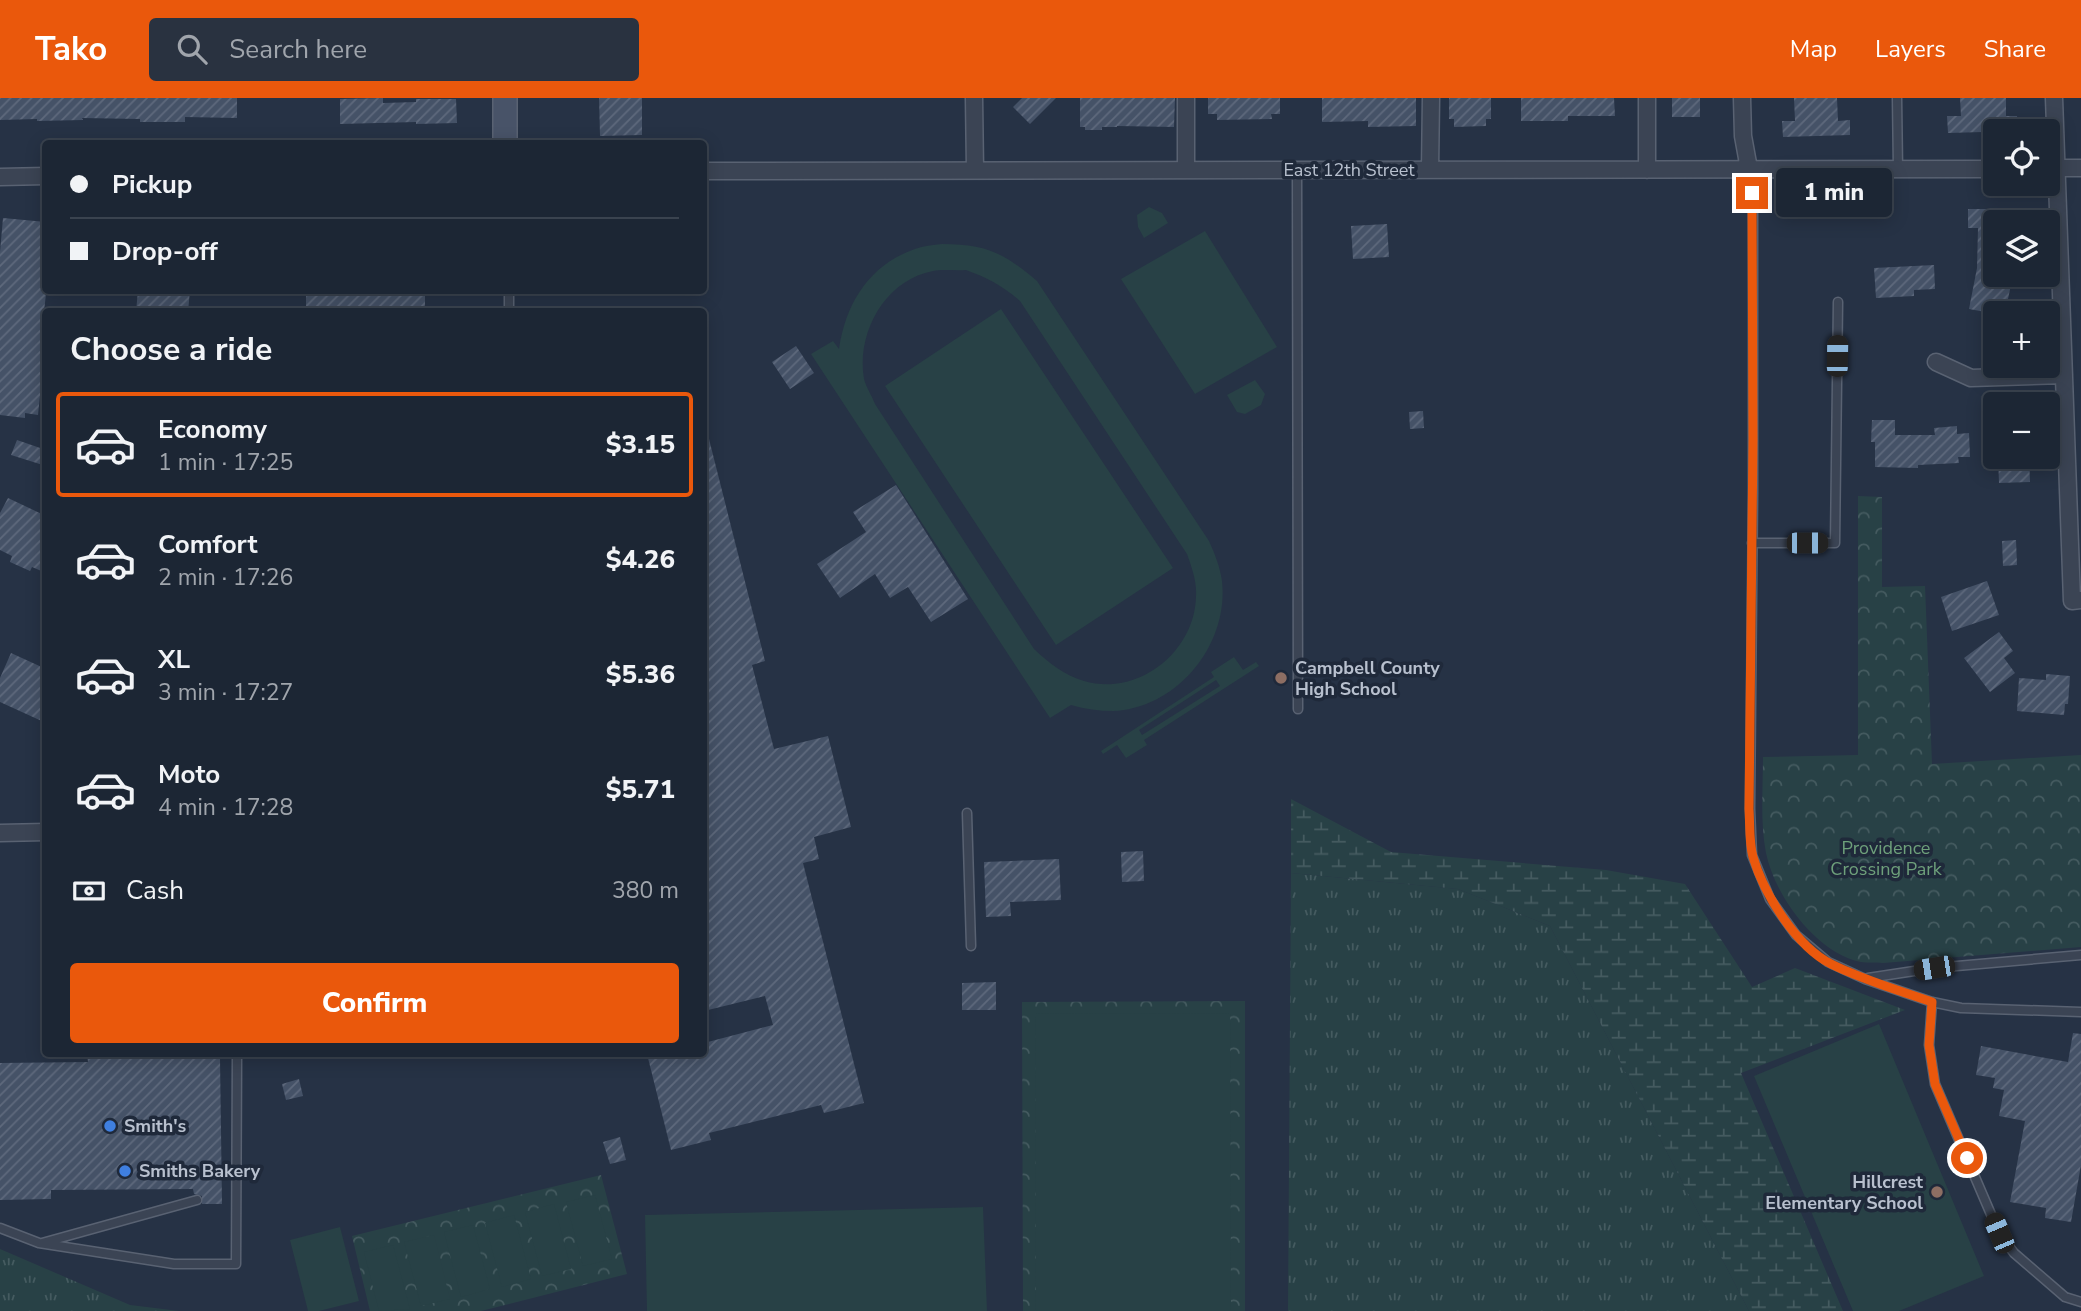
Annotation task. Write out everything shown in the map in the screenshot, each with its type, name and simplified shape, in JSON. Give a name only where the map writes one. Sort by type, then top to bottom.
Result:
[{"type":"street","points":[[505,98],[505,140]]},
{"type":"street","points":[[974,98],[975,170]]},
{"type":"street","points":[[1186,98],[1186,170]]},
{"type":"street","points":[[1430,170],[1431,98]]},
{"type":"street","points":[[1647,98],[1647,170]]},
{"type":"street","points":[[1742,98],[1743,136],[1749,169]]},
{"type":"street","points":[[2053,119],[2054,98]]},
{"type":"street","points":[[2060,168],[2081,168]]},
{"type":"street","name":"East 12th Street","points":[[707,171],[1983,169]]},
{"type":"street","points":[[0,177],[42,176]]},
{"type":"street","points":[[2054,196],[2076,600]]},
{"type":"street","points":[[1936,362],[1971,378],[2064,375]]},
{"type":"street","points":[[0,833],[42,832]]},
{"type":"lane","points":[[1897,98],[1898,169]]},
{"type":"lane","points":[[1749,169],[1753,214],[1749,809],[1752,855],[1770,899],[1796,935],[1828,962],[1865,979],[1932,1002],[1961,1008],[2081,1012]]},
{"type":"lane","points":[[1297,170],[1298,709]]},
{"type":"lane","points":[[1752,543],[1835,543],[1838,302]]},
{"type":"lane","points":[[967,813],[971,946]]},
{"type":"lane","points":[[1865,979],[1934,968],[2081,955]]},
{"type":"lane","points":[[1932,1002],[1929,1045],[1935,1084],[1999,1233],[2014,1254],[2065,1297],[2081,1302]]},
{"type":"lane","points":[[0,1228],[39,1243],[174,1264],[236,1264],[237,1057]]},
{"type":"lane","points":[[39,1243],[197,1200]]},
{"type":"green space","points":[[1149,207],[1162,213],[1168,223],[1144,238],[1138,227],[1137,215]]},
{"type":"green space","points":[[1205,231],[1277,347],[1195,394],[1121,279]]},
{"type":"green space","points":[[939,244],[971,246],[994,252],[1037,281],[1209,541],[1222,581],[1222,605],[1217,627],[1208,649],[1194,668],[1178,685],[1158,698],[1137,707],[1113,711],[1071,705],[1050,718],[811,354],[833,341],[839,349],[847,316],[854,301],[862,288],[885,265],[915,249]],"holes":[[[941,270],[966,270],[988,279],[1020,301],[1187,554],[1196,586],[1193,616],[1186,635],[1174,652],[1160,666],[1143,676],[1104,684],[1084,681],[1057,668],[1034,649],[875,404],[866,385],[863,362],[865,344],[870,327],[888,297],[916,276]]]},
{"type":"green space","points":[[1001,309],[1173,568],[1056,645],[885,386]]},
{"type":"green space","points":[[1255,380],[1265,394],[1261,405],[1245,414],[1237,412],[1227,395]]},
{"type":"green space","name":"Providence Crossing Park","points":[[1858,496],[1882,497],[1882,587],[1925,586],[1932,764],[2081,755],[2081,947],[1883,963],[1861,962],[1828,947],[1814,935],[1788,904],[1778,887],[1764,841],[1763,757],[1858,755]]},
{"type":"green space","points":[[1234,657],[1243,670],[1256,662],[1259,666],[1144,740],[1147,745],[1126,758],[1117,745],[1103,754],[1101,751],[1214,677],[1211,672]],"holes":[[[1216,680],[1220,686],[1142,735],[1139,730]]]},
{"type":"green space","points":[[1291,799],[1391,852],[1606,870],[1685,884],[1752,987],[1795,968],[1905,1010],[1741,1073],[1843,1311],[1749,1311],[1550,926],[1458,889],[1291,873]]},
{"type":"green space","points":[[1291,873],[1458,889],[1550,926],[1749,1311],[1288,1311]]},
{"type":"green space","points":[[1245,1001],[1245,1311],[1023,1311],[1022,1002]]},
{"type":"green space","points":[[1230,1013],[1231,1311],[1036,1311],[1035,1014]]},
{"type":"green space","points":[[1879,1024],[1984,1276],[1899,1311],[1853,1311],[1754,1076]]},
{"type":"green space","points":[[601,1175],[627,1274],[481,1311],[370,1311],[352,1236]]},
{"type":"green space","points":[[595,1195],[612,1259],[583,1266],[566,1202]]},
{"type":"green space","points":[[554,1204],[571,1269],[542,1276],[525,1212]]},
{"type":"green space","points":[[983,1207],[987,1311],[647,1311],[645,1215]]},
{"type":"green space","points":[[514,1215],[531,1279],[502,1287],[485,1223]]},
{"type":"green space","points":[[473,1225],[490,1289],[461,1297],[444,1232]]},
{"type":"green space","points":[[340,1227],[359,1301],[319,1311],[308,1311],[290,1240]]},
{"type":"green space","points":[[434,1235],[450,1299],[421,1306],[404,1242]]},
{"type":"green space","points":[[393,1245],[410,1309],[379,1311],[364,1252]]},
{"type":"green space","points":[[0,1249],[130,1305],[179,1311],[0,1311]]},
{"type":"building","points":[[0,98],[237,98],[237,118],[185,117],[185,122],[82,118],[83,120],[0,120]]},
{"type":"building","points":[[383,98],[383,103],[416,102],[416,99],[456,99],[457,123],[340,124],[340,99]]},
{"type":"building","points":[[599,98],[642,98],[642,135],[600,136]]},
{"type":"building","points":[[1022,98],[1056,98],[1030,124],[1013,107]]},
{"type":"building","points":[[1080,98],[1175,98],[1174,127],[1117,126],[1102,127],[1102,130],[1085,130],[1085,127],[1080,127]]},
{"type":"building","points":[[1208,98],[1280,98],[1280,114],[1271,114],[1272,119],[1217,120],[1217,114],[1208,114]]},
{"type":"building","points":[[1322,98],[1416,98],[1416,126],[1368,127],[1368,121],[1322,122]]},
{"type":"building","points":[[1449,98],[1491,98],[1491,119],[1486,119],[1486,126],[1454,127],[1454,119],[1449,119]]},
{"type":"building","points":[[1521,98],[1614,98],[1615,116],[1568,116],[1568,121],[1521,121]]},
{"type":"building","points":[[1672,98],[1700,98],[1700,117],[1672,117]]},
{"type":"building","points":[[1794,98],[1837,98],[1838,121],[1850,120],[1850,135],[1783,137],[1782,121],[1795,121]]},
{"type":"building","points":[[1960,98],[2006,98],[2006,116],[2017,116],[2017,119],[1983,119],[1983,132],[1948,133],[1947,116],[1961,116]]},
{"type":"building","points":[[1968,209],[1995,209],[1983,210],[1983,287],[2010,287],[2008,299],[2018,301],[1983,301],[1983,312],[1969,309],[1977,268],[1978,228],[1968,228]]},
{"type":"building","points":[[3,218],[42,222],[42,294],[46,294],[44,308],[42,308],[42,376],[38,415],[25,413],[25,418],[0,415],[0,252]]},
{"type":"building","points":[[1387,224],[1389,257],[1353,259],[1351,226]]},
{"type":"building","points":[[1934,265],[1935,289],[1914,290],[1914,296],[1876,298],[1874,268]]},
{"type":"building","points":[[138,294],[190,294],[188,308],[136,308]]},
{"type":"building","points":[[306,294],[425,294],[425,308],[306,308]]},
{"type":"building","points":[[796,346],[814,373],[790,389],[772,362]]},
{"type":"building","points":[[1423,411],[1424,428],[1410,429],[1409,412]]},
{"type":"building","points":[[1872,420],[1895,420],[1895,435],[1935,435],[1934,428],[1957,426],[1957,434],[1969,433],[1970,457],[1958,457],[1959,463],[1918,465],[1918,468],[1875,467],[1875,442],[1871,442]]},
{"type":"building","points":[[707,439],[765,661],[752,665],[774,749],[828,736],[851,827],[814,837],[819,859],[803,863],[864,1103],[824,1113],[821,1105],[709,1133],[711,1140],[671,1150],[648,1057],[707,1057],[707,1042],[773,1025],[765,996],[707,1010]]},
{"type":"building","points":[[17,440],[42,449],[42,465],[11,455]]},
{"type":"building","points":[[1998,469],[2029,469],[2030,482],[1999,483]]},
{"type":"building","points":[[896,485],[968,599],[931,622],[908,587],[890,598],[875,574],[840,598],[817,564],[866,532],[853,512]]},
{"type":"building","points":[[8,498],[42,514],[42,571],[32,567],[30,571],[10,562],[12,556],[0,550],[0,513]]},
{"type":"building","points":[[2016,540],[2017,565],[2003,566],[2002,541]]},
{"type":"building","points":[[1987,581],[1999,615],[1952,631],[1941,597]]},
{"type":"building","points":[[1999,632],[2013,651],[2004,658],[2015,673],[1990,692],[1964,658]]},
{"type":"building","points":[[11,653],[42,667],[42,721],[0,702],[0,678]]},
{"type":"building","points":[[2046,674],[2070,676],[2068,704],[2065,704],[2064,715],[2017,711],[2019,678],[2046,680]]},
{"type":"building","points":[[1143,851],[1144,881],[1122,882],[1121,852]]},
{"type":"building","points":[[1059,859],[1061,900],[1010,902],[1011,916],[986,917],[984,862]]},
{"type":"building","points":[[996,982],[996,1010],[962,1010],[962,983]]},
{"type":"building","points":[[2073,1033],[2081,1034],[2081,1165],[2071,1222],[2045,1218],[2046,1208],[2010,1202],[2025,1121],[1999,1116],[2004,1090],[1993,1088],[1995,1078],[1976,1075],[1981,1046],[2068,1062]]},
{"type":"building","name":"Smith's","points":[[87,1057],[220,1058],[222,1204],[202,1204],[202,1196],[194,1194],[193,1189],[51,1190],[51,1199],[0,1200],[0,1063],[88,1062]]},
{"type":"building","points":[[299,1079],[303,1096],[286,1100],[282,1084]]},
{"type":"building","points":[[620,1137],[626,1160],[610,1164],[603,1142]]},
{"type":"place","name":"Campbell County High School","points":[[1281,678]]},
{"type":"place","name":"Smith's","points":[[110,1126]]},
{"type":"place","name":"Smiths Bakery","points":[[125,1171]]},
{"type":"place","name":"Hillcrest Elementary School","points":[[1937,1192]]},
{"type":"route","points":[[1752,193],[1752,650],[1749,809],[1752,855],[1770,899],[1796,935],[1828,962],[1865,979],[1932,1002],[1929,1045],[1935,1084],[1967,1158]]}]
